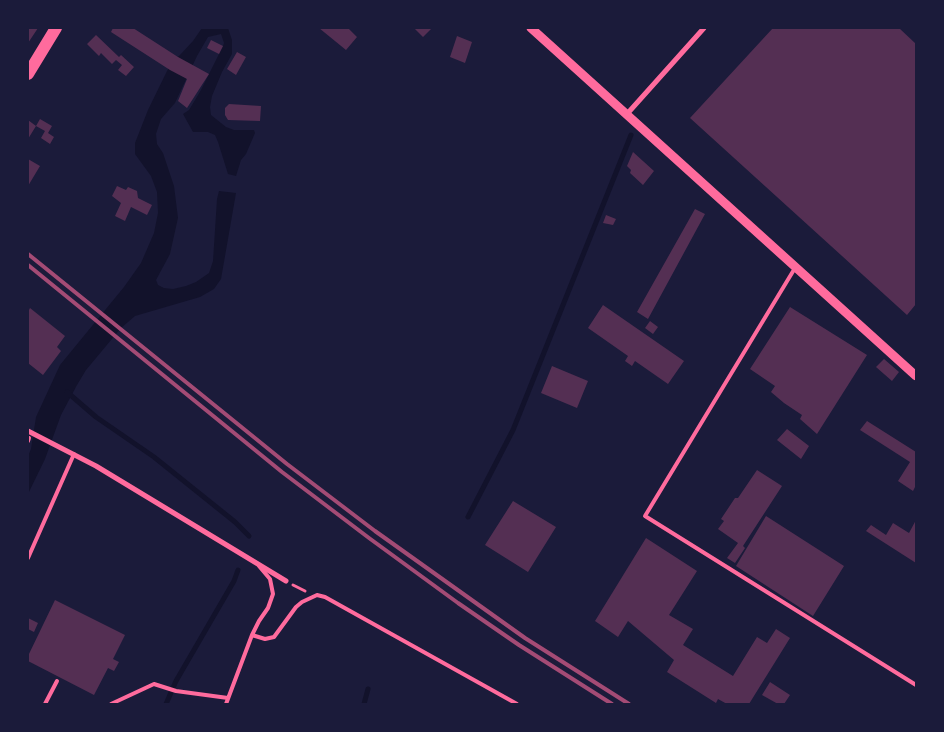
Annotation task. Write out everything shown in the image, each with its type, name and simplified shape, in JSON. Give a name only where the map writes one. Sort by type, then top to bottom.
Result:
[{"type":"main road","points":[[28,74],[56,28]]},
{"type":"street","points":[[531,28],[916,376]]},
{"type":"street","points":[[627,114],[704,28]]},
{"type":"street","points":[[28,431],[74,454],[286,581]]},
{"type":"lane","points":[[796,267],[645,516],[916,685]]},
{"type":"lane","points":[[28,558],[74,454]]},
{"type":"lane","points":[[226,704],[252,635],[268,608],[272,594],[270,579],[258,564]]},
{"type":"lane","points":[[252,635],[265,639],[274,637],[296,607],[302,602],[313,596],[325,597],[517,704]]},
{"type":"lane","points":[[45,704],[57,681]]},
{"type":"lane","points":[[111,704],[154,684],[176,692],[228,698]]},
{"type":"path","points":[[286,581],[313,596]]},
{"type":"shaded area","points":[[202,28],[228,28],[232,40],[232,54],[212,96],[211,115],[226,127],[234,130],[254,130],[255,133],[246,154],[241,160],[236,176],[228,174],[215,135],[208,132],[193,132],[183,114],[189,110],[201,90],[224,43],[221,34],[208,37],[175,103],[161,119],[156,134],[157,144],[163,153],[174,186],[178,218],[170,254],[156,280],[158,285],[173,289],[196,282],[209,273],[213,261],[219,191],[236,193],[221,279],[214,289],[200,297],[135,316],[121,328],[86,370],[77,385],[61,415],[45,459],[28,494],[28,456],[31,449],[36,417],[60,365],[124,287],[141,263],[154,233],[158,213],[157,192],[151,176],[135,154],[135,143],[148,110],[167,71],[175,58],[193,41]]},
{"type":"building","points":[[28,28],[38,28],[28,43]]},
{"type":"building","points":[[113,28],[133,28],[178,57],[209,74],[187,108],[178,101],[187,79],[111,32]]},
{"type":"building","points":[[319,28],[348,28],[357,37],[346,50]]},
{"type":"building","points":[[414,28],[432,28],[423,37]]},
{"type":"building","points":[[773,28],[899,28],[916,44],[916,304],[907,315],[690,118]]},
{"type":"building","points":[[96,35],[119,57],[121,55],[134,67],[126,76],[118,70],[122,65],[116,60],[112,64],[101,53],[99,56],[87,44]]},
{"type":"building","points":[[457,36],[472,42],[465,63],[450,57]]},
{"type":"building","points":[[211,40],[223,46],[219,54],[207,48]]},
{"type":"building","points":[[237,52],[246,57],[236,75],[227,69]]},
{"type":"building","points":[[229,104],[261,106],[260,121],[228,120],[225,115],[225,108]]},
{"type":"building","points":[[40,119],[52,126],[48,133],[54,137],[50,144],[41,138],[45,131],[36,126]]},
{"type":"building","points":[[28,120],[36,126],[28,139]]},
{"type":"building","points":[[633,152],[654,171],[643,185],[630,173],[631,170],[627,166]]},
{"type":"building","points":[[28,159],[40,166],[28,186]]},
{"type":"building","points":[[117,186],[126,190],[128,187],[137,191],[138,198],[152,205],[147,215],[131,207],[125,221],[115,216],[121,203],[112,196]]},
{"type":"building","points":[[695,209],[705,214],[648,319],[637,312]]},
{"type":"building","points":[[606,215],[616,219],[613,225],[603,223]]},
{"type":"building","points":[[603,305],[684,361],[668,384],[635,361],[632,366],[625,361],[628,356],[588,328]]},
{"type":"building","points":[[790,307],[867,355],[817,434],[800,419],[802,415],[771,392],[775,386],[750,369]]},
{"type":"building","points":[[30,308],[65,336],[57,347],[61,351],[43,375],[28,363],[28,312]]},
{"type":"building","points":[[650,321],[658,327],[653,334],[645,328]]},
{"type":"building","points":[[884,359],[899,372],[892,381],[876,367]]},
{"type":"building","points":[[552,366],[588,381],[577,408],[541,393]]},
{"type":"building","points":[[867,421],[916,452],[916,485],[913,491],[898,481],[910,462],[860,430]]},
{"type":"building","points":[[787,429],[809,446],[801,459],[777,440]]},
{"type":"building","points":[[757,470],[782,486],[743,546],[745,548],[735,563],[727,558],[738,543],[718,529],[724,521],[721,519]]},
{"type":"building","points":[[513,501],[556,527],[528,572],[485,545]]},
{"type":"building","points":[[766,516],[844,566],[813,616],[736,566]]},
{"type":"building","points":[[916,520],[916,563],[866,531],[871,525],[886,535],[893,523],[909,533]]},
{"type":"building","points":[[646,538],[697,571],[669,615],[693,629],[683,645],[733,676],[757,637],[767,643],[776,629],[790,638],[749,704],[727,704],[718,699],[716,703],[667,672],[674,660],[628,621],[618,637],[595,621]]},
{"type":"building","points":[[55,600],[125,635],[113,659],[119,662],[114,671],[108,668],[94,695],[28,661],[28,656]]},
{"type":"building","points":[[28,618],[38,623],[34,632],[28,629]]},
{"type":"building","points":[[770,682],[790,695],[784,704],[778,704],[762,695]]},
{"type":"waterway","points":[[468,517],[513,430],[631,135]]},
{"type":"waterway","points":[[67,392],[96,417],[154,457],[235,522],[249,536]]},
{"type":"waterway","points":[[166,704],[176,681],[234,581],[238,570]]},
{"type":"waterway","points":[[364,704],[368,689]]},
{"type":"railway","points":[[28,254],[287,464],[375,531],[525,638],[629,704]]},
{"type":"railway","points":[[28,265],[282,472],[369,538],[519,645],[612,704]]}]
